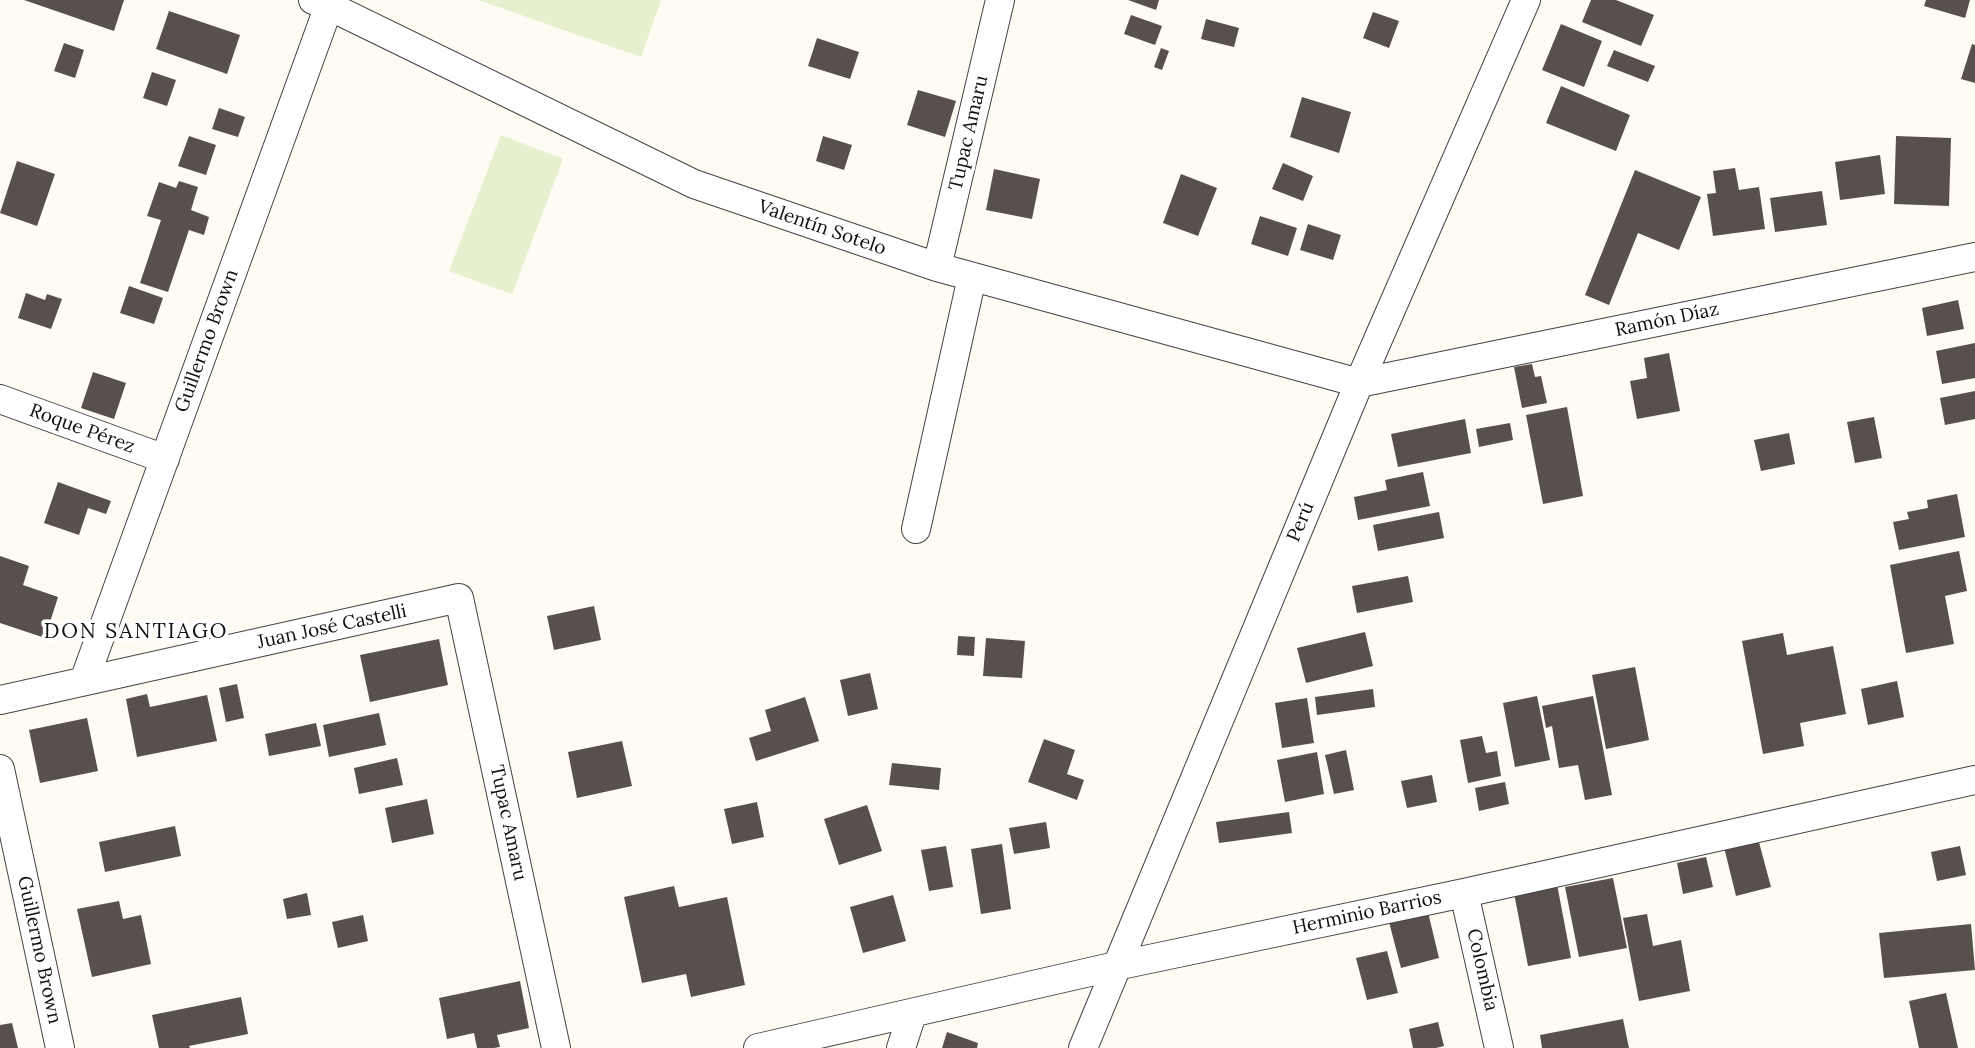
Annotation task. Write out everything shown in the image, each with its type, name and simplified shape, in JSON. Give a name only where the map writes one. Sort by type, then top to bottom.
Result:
[{"type":"street","name":"Tupac Amaru","points":[[937,267],[1000,0]]},
{"type":"street","name":"Perú","points":[[1083,1048],[1359,383],[1526,0]]},
{"type":"street","name":"Valentín Sotelo","points":[[324,2],[694,184],[937,267],[1359,383]]},
{"type":"street","name":"Guillermo Brown","points":[[84,681],[165,459],[324,2]]},
{"type":"street","name":"Ramón Díaz","points":[[1359,383],[1975,257]]},
{"type":"street","points":[[916,529],[972,277]]},
{"type":"street","name":"Roque Pérez","points":[[0,399],[165,459]]},
{"type":"street","name":"Tupac Amaru","points":[[460,598],[556,1048]]},
{"type":"street","name":"Juan José Castelli","points":[[0,699],[460,598]]},
{"type":"street","name":"Guillermo Brown","points":[[0,769],[60,1048]]},
{"type":"street","name":"Herminio Barrios","points":[[758,1048],[1116,966],[1464,893],[1975,780]]},
{"type":"street","name":"Colombia","points":[[1464,893],[1499,1048]]},
{"type":"street","points":[[901,1048],[912,1014]]},
{"type":"green space","points":[[478,0],[661,0],[641,57]]},
{"type":"green space","points":[[501,135],[563,159],[512,294],[449,271]]},
{"type":"building","points":[[24,0],[124,0],[114,31]]},
{"type":"building","points":[[1128,0],[1159,0],[1156,10]]},
{"type":"building","points":[[1591,0],[1616,0],[1654,15],[1641,46],[1582,22]]},
{"type":"building","points":[[1926,0],[1970,0],[1965,18],[1924,6]]},
{"type":"building","points":[[169,11],[240,35],[227,74],[156,49]]},
{"type":"building","points":[[1373,12],[1399,21],[1389,48],[1363,38]]},
{"type":"building","points":[[1131,15],[1162,26],[1155,45],[1124,34]]},
{"type":"building","points":[[1206,19],[1239,28],[1234,47],[1201,39]]},
{"type":"building","points":[[1561,24],[1602,41],[1584,87],[1542,70]]},
{"type":"building","points":[[817,38],[859,52],[850,79],[808,66]]},
{"type":"building","points":[[64,43],[84,50],[75,78],[54,71]]},
{"type":"building","points":[[1972,44],[1975,45],[1975,83],[1961,79]]},
{"type":"building","points":[[1161,48],[1169,51],[1162,70],[1154,67]]},
{"type":"building","points":[[1614,50],[1655,66],[1648,82],[1607,66]]},
{"type":"building","points":[[152,72],[176,80],[167,106],[143,98]]},
{"type":"building","points":[[1561,86],[1630,115],[1616,151],[1546,123]]},
{"type":"building","points":[[918,90],[956,101],[945,137],[907,125]]},
{"type":"building","points":[[1302,97],[1351,112],[1339,153],[1290,137]]},
{"type":"building","points":[[219,108],[245,117],[238,137],[212,129]]},
{"type":"building","points":[[189,136],[216,145],[206,175],[178,166]]},
{"type":"building","points":[[823,136],[852,145],[844,170],[816,161]]},
{"type":"building","points":[[1896,136],[1951,138],[1949,206],[1894,204]]},
{"type":"building","points":[[1880,155],[1885,194],[1840,200],[1835,162]]},
{"type":"building","points":[[17,161],[55,174],[37,226],[0,213]]},
{"type":"building","points":[[1283,163],[1313,176],[1303,201],[1272,189]]},
{"type":"building","points":[[1735,168],[1739,190],[1759,187],[1765,229],[1713,236],[1707,194],[1716,193],[1713,171]]},
{"type":"building","points":[[994,169],[1040,179],[1032,219],[986,210]]},
{"type":"building","points":[[1635,170],[1701,197],[1679,250],[1638,233],[1609,305],[1585,295]]},
{"type":"building","points":[[1181,174],[1217,188],[1198,236],[1163,223]]},
{"type":"building","points":[[179,181],[198,187],[191,210],[209,217],[204,235],[189,230],[168,292],[140,283],[161,220],[147,216],[159,182],[176,188]]},
{"type":"building","points":[[1822,191],[1827,225],[1775,232],[1770,198]]},
{"type":"building","points":[[1260,216],[1297,228],[1288,256],[1251,244]]},
{"type":"building","points":[[1308,224],[1341,235],[1333,260],[1300,250]]},
{"type":"building","points":[[129,286],[163,298],[154,324],[120,313]]},
{"type":"building","points":[[26,293],[45,300],[47,294],[62,299],[51,329],[18,318]]},
{"type":"building","points":[[1958,300],[1964,329],[1927,336],[1922,308]]},
{"type":"building","points":[[1975,343],[1975,378],[1942,384],[1936,351]]},
{"type":"building","points":[[1669,353],[1680,411],[1637,419],[1630,381],[1647,378],[1644,358]]},
{"type":"building","points":[[1532,364],[1535,377],[1541,376],[1547,403],[1522,408],[1514,367]]},
{"type":"building","points":[[93,372],[126,383],[114,419],[81,408]]},
{"type":"building","points":[[1975,391],[1975,419],[1945,425],[1940,398]]},
{"type":"building","points":[[1567,407],[1583,496],[1543,504],[1526,415]]},
{"type":"building","points":[[1874,417],[1882,458],[1855,463],[1847,422]]},
{"type":"building","points":[[1465,419],[1471,453],[1398,467],[1391,434]]},
{"type":"building","points":[[1510,423],[1513,440],[1479,447],[1476,429]]},
{"type":"building","points":[[1789,433],[1795,464],[1761,471],[1754,440]]},
{"type":"building","points":[[1423,472],[1430,506],[1358,520],[1354,497],[1387,490],[1385,480]]},
{"type":"building","points":[[58,482],[111,501],[106,514],[88,508],[79,535],[44,523]]},
{"type":"building","points":[[1957,494],[1965,537],[1899,550],[1893,522],[1909,519],[1907,512],[1928,508],[1927,500]]},
{"type":"building","points":[[1439,512],[1444,538],[1378,551],[1373,525]]},
{"type":"building","points":[[1959,551],[1967,591],[1945,596],[1954,644],[1906,653],[1890,565]]},
{"type":"building","points":[[0,556],[29,566],[23,585],[58,597],[45,638],[0,623]]},
{"type":"building","points":[[1408,576],[1413,602],[1357,613],[1352,586]]},
{"type":"building","points":[[594,606],[601,640],[554,650],[547,616]]},
{"type":"building","points":[[1365,632],[1373,666],[1306,683],[1297,648]]},
{"type":"building","points":[[1783,633],[1787,655],[1833,646],[1846,714],[1800,723],[1804,746],[1763,754],[1742,641]]},
{"type":"building","points":[[958,636],[975,637],[974,656],[957,655]]},
{"type":"building","points":[[986,638],[1025,641],[1022,678],[983,676]]},
{"type":"building","points":[[439,639],[448,685],[370,702],[360,655]]},
{"type":"building","points":[[1635,667],[1649,740],[1606,749],[1592,675]]},
{"type":"building","points":[[870,673],[878,709],[848,716],[840,680]]},
{"type":"building","points":[[1897,681],[1904,717],[1868,725],[1861,689]]},
{"type":"building","points":[[237,684],[244,718],[226,722],[219,688]]},
{"type":"building","points":[[1373,689],[1375,707],[1317,715],[1315,697]]},
{"type":"building","points":[[147,694],[150,707],[207,695],[217,741],[137,757],[126,699]]},
{"type":"building","points":[[1537,696],[1550,760],[1515,767],[1503,703]]},
{"type":"building","points":[[1593,696],[1612,795],[1585,800],[1578,765],[1559,768],[1552,726],[1546,728],[1542,706]]},
{"type":"building","points":[[805,697],[819,741],[756,761],[749,738],[771,731],[765,710]]},
{"type":"building","points":[[1307,698],[1314,743],[1282,748],[1275,703]]},
{"type":"building","points":[[379,713],[386,745],[329,757],[323,725]]},
{"type":"building","points":[[87,718],[98,771],[40,783],[29,730]]},
{"type":"building","points":[[316,723],[321,746],[269,756],[265,734]]},
{"type":"building","points":[[1482,736],[1486,753],[1497,751],[1501,776],[1468,783],[1460,740]]},
{"type":"building","points":[[1044,739],[1075,750],[1067,774],[1084,780],[1077,800],[1028,782]]},
{"type":"building","points":[[622,741],[632,786],[577,798],[568,752]]},
{"type":"building","points":[[1346,750],[1354,790],[1334,794],[1325,755]]},
{"type":"building","points":[[1317,752],[1324,794],[1285,802],[1277,760]]},
{"type":"building","points":[[397,758],[403,785],[359,794],[354,768]]},
{"type":"building","points":[[892,763],[941,768],[939,790],[889,785]]},
{"type":"building","points":[[1432,775],[1437,802],[1407,808],[1401,781]]},
{"type":"building","points":[[1505,782],[1509,804],[1479,811],[1475,788]]},
{"type":"building","points":[[427,799],[434,834],[392,843],[385,808]]},
{"type":"building","points":[[757,802],[764,837],[732,844],[724,809]]},
{"type":"building","points":[[867,805],[882,851],[839,865],[824,819]]},
{"type":"building","points":[[1289,812],[1292,833],[1219,843],[1216,822]]},
{"type":"building","points":[[1046,822],[1050,848],[1014,854],[1009,828]]},
{"type":"building","points":[[175,826],[181,856],[105,872],[99,842]]},
{"type":"building","points":[[1756,831],[1771,887],[1736,896],[1722,839]]},
{"type":"building","points":[[1002,844],[1011,909],[981,914],[971,849]]},
{"type":"building","points":[[946,846],[953,887],[929,891],[921,850]]},
{"type":"building","points":[[1960,846],[1966,875],[1937,881],[1931,852]]},
{"type":"building","points":[[1706,857],[1713,887],[1683,894],[1677,863]]},
{"type":"building","points":[[1613,878],[1627,948],[1579,957],[1565,887]]},
{"type":"building","points":[[1557,884],[1571,958],[1528,966],[1514,893]]},
{"type":"building","points":[[674,886],[679,907],[727,897],[745,985],[691,997],[686,974],[642,983],[624,897]]},
{"type":"building","points":[[307,893],[311,915],[287,919],[283,899]]},
{"type":"building","points":[[893,895],[906,941],[863,953],[850,907]]},
{"type":"building","points":[[119,901],[123,919],[141,915],[151,964],[92,977],[77,909]]},
{"type":"building","points":[[1427,908],[1439,958],[1401,968],[1388,918]]},
{"type":"building","points":[[1647,914],[1653,946],[1681,940],[1690,991],[1639,1001],[1623,918]]},
{"type":"building","points":[[363,915],[368,941],[338,948],[332,922]]},
{"type":"building","points":[[1971,924],[1975,970],[1884,978],[1879,933]]},
{"type":"building","points":[[1387,951],[1398,993],[1367,1000],[1356,958]]},
{"type":"building","points":[[520,981],[529,1028],[497,1035],[500,1047],[494,1048],[477,1048],[474,1033],[447,1039],[439,998]]},
{"type":"building","points":[[1946,993],[1958,1048],[1919,1048],[1909,1001]]},
{"type":"building","points":[[241,997],[248,1034],[189,1046],[190,1048],[159,1048],[152,1015]]},
{"type":"building","points":[[1623,1019],[1629,1048],[1542,1048],[1540,1035]]},
{"type":"building","points":[[1438,1022],[1444,1046],[1413,1048],[1409,1029]]},
{"type":"building","points":[[12,1023],[18,1048],[0,1048],[0,1025]]},
{"type":"building","points":[[947,1032],[978,1043],[977,1048],[942,1048]]},
{"type":"district","name":"DON SANTIAGO","points":[[136,632]]}]
